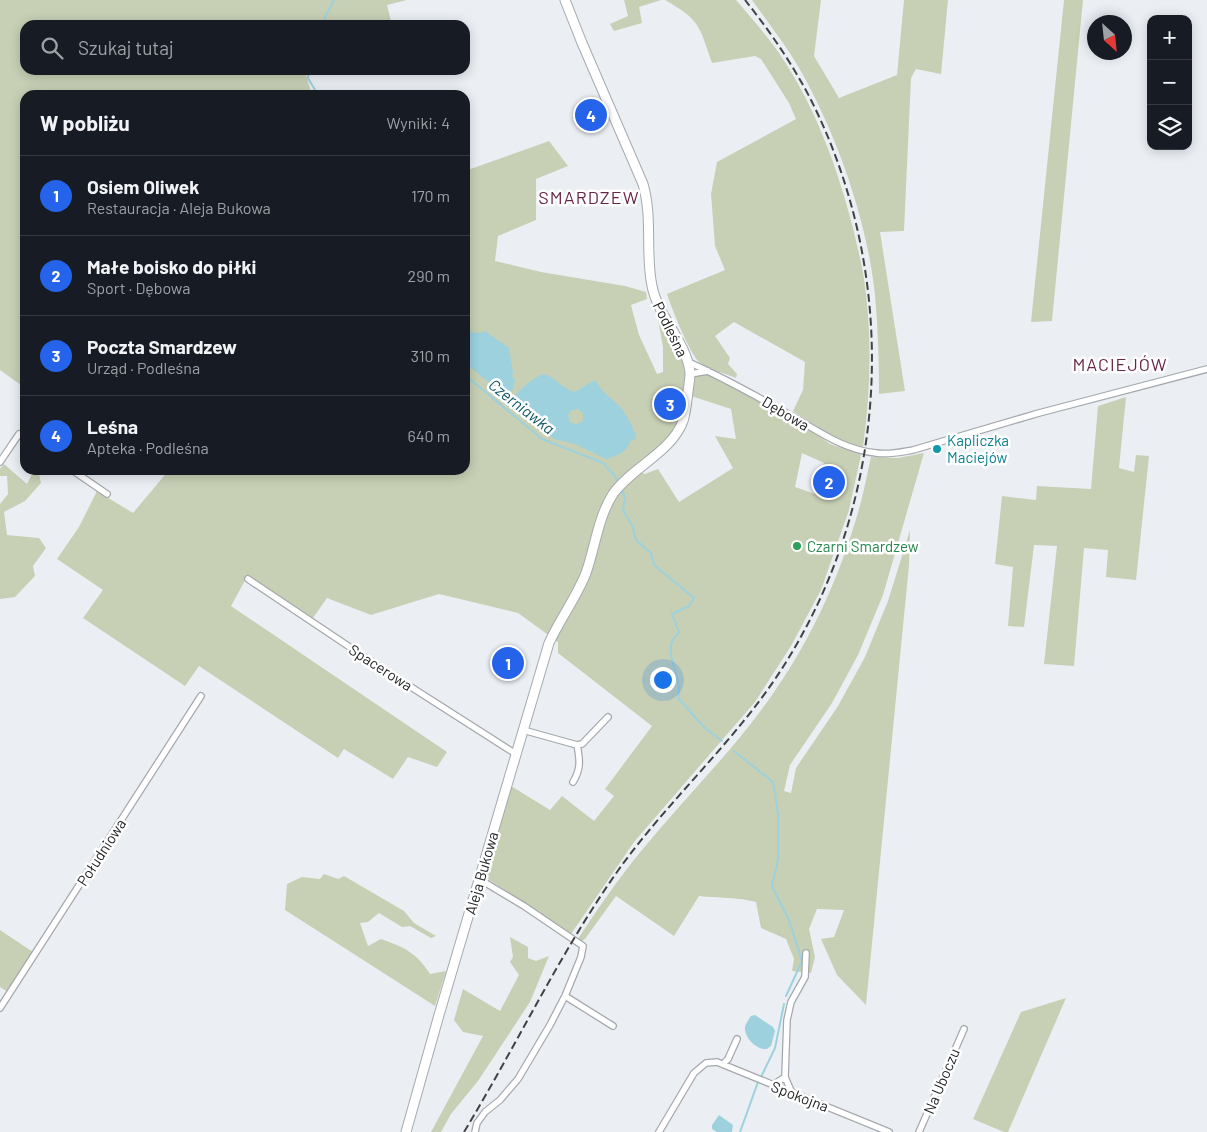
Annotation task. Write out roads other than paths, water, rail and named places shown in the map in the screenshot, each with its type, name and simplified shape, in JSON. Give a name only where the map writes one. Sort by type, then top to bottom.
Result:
[{"type":"street","name":"Podleśna","points":[[561,617],[579,590],[610,498],[621,484],[669,442],[681,426],[686,408],[690,374],[685,354],[659,305],[652,286],[650,216],[643,184],[565,0]]},
{"type":"street","name":"Dębowa","points":[[688,362],[747,390],[833,440],[866,452],[889,454],[914,450],[1039,412],[1207,369]]},
{"type":"street","points":[[690,374],[708,371]]},
{"type":"street","points":[[0,462],[20,435]]},
{"type":"street","points":[[79,475],[107,494]]},
{"type":"street","name":"Spacerowa","points":[[248,579],[375,664],[516,754]]},
{"type":"street","name":"Aleja Bukowa","points":[[406,1132],[546,650],[561,617]]},
{"type":"street","name":"Południowa","points":[[0,1008],[201,696]]},
{"type":"street","points":[[522,730],[577,745],[582,744],[608,716]]},
{"type":"street","points":[[573,782],[580,765],[577,745]]},
{"type":"street","points":[[475,1132],[477,1122],[485,1112],[500,1100],[518,1079],[565,996],[581,957],[583,946],[524,906],[479,879]]},
{"type":"street","points":[[792,1093],[785,1077],[787,1020],[791,1002],[805,977],[806,953]]},
{"type":"street","points":[[565,996],[613,1026]]},
{"type":"street","name":"Na Uboczu","points":[[919,1132],[964,1029]]},
{"type":"street","points":[[724,1064],[737,1039]]},
{"type":"street","name":"Spokojna","points":[[659,1132],[694,1073],[702,1065],[711,1062],[724,1064],[889,1132]]},
{"type":"street","points":[[773,1085],[785,1077]]},
{"type":"water","points":[[470,331],[479,333],[485,331],[509,348],[512,376],[515,381],[512,391],[508,393],[490,383],[470,367]]},
{"type":"water","points":[[547,375],[575,392],[596,381],[625,413],[636,435],[634,440],[630,441],[627,448],[621,453],[606,459],[575,444],[554,439],[511,407],[511,403],[518,393],[539,376]],"holes":[[[579,409],[583,414],[583,420],[580,423],[570,422],[568,415],[572,410]]]},
{"type":"water","points":[[755,1015],[773,1027],[775,1031],[771,1046],[767,1049],[759,1048],[755,1045],[745,1031],[746,1024],[751,1016]]},
{"type":"water","points":[[719,1115],[733,1125],[732,1132],[717,1132],[712,1129],[712,1125]]},
{"type":"waterway","name":"Czerniawka","points":[[324,20],[334,0]]},
{"type":"waterway","name":"Czerniawka","points":[[308,75],[308,78],[315,90]]},
{"type":"waterway","name":"Czerniawka","points":[[470,379],[542,439],[603,463],[617,481]]},
{"type":"waterway","name":"Czerniawka","points":[[622,491],[625,498],[623,510],[633,527],[636,540],[651,553],[654,565],[694,598],[689,606],[672,614],[679,632],[673,641],[671,649],[678,684],[678,698],[705,728],[722,741]]},
{"type":"waterway","name":"Czerniawka","points":[[734,751],[773,782],[778,814],[778,860],[772,886],[789,920],[802,961],[786,996]]},
{"type":"waterway","name":"Czerniawka","points":[[761,1077],[775,1048],[784,1004]]},
{"type":"waterway","name":"Czerniawka","points":[[740,1132],[758,1082]]},
{"type":"railway","points":[[464,1132],[557,967],[617,872],[658,820],[744,720],[783,667],[819,601],[846,531],[863,459],[871,385],[870,311],[859,237],[839,165],[809,96],[779,46],[745,0]]},
{"type":"place","name":"Leśna","points":[[591,115]]},
{"type":"place","name":"Poczta Smardzew","points":[[670,404]]},
{"type":"place","name":"Kapliczka Maciejów","points":[[937,449]]},
{"type":"place","name":"Małe boisko do piłki","points":[[829,482]]},
{"type":"place","name":"Czarni Smardzew","points":[[797,546]]},
{"type":"place","name":"Osiem Oliwek","points":[[508,663]]},
{"type":"district","name":"SMARDZEW","points":[[589,197]]},
{"type":"district","name":"MACIEJÓW","points":[[1120,364]]}]
